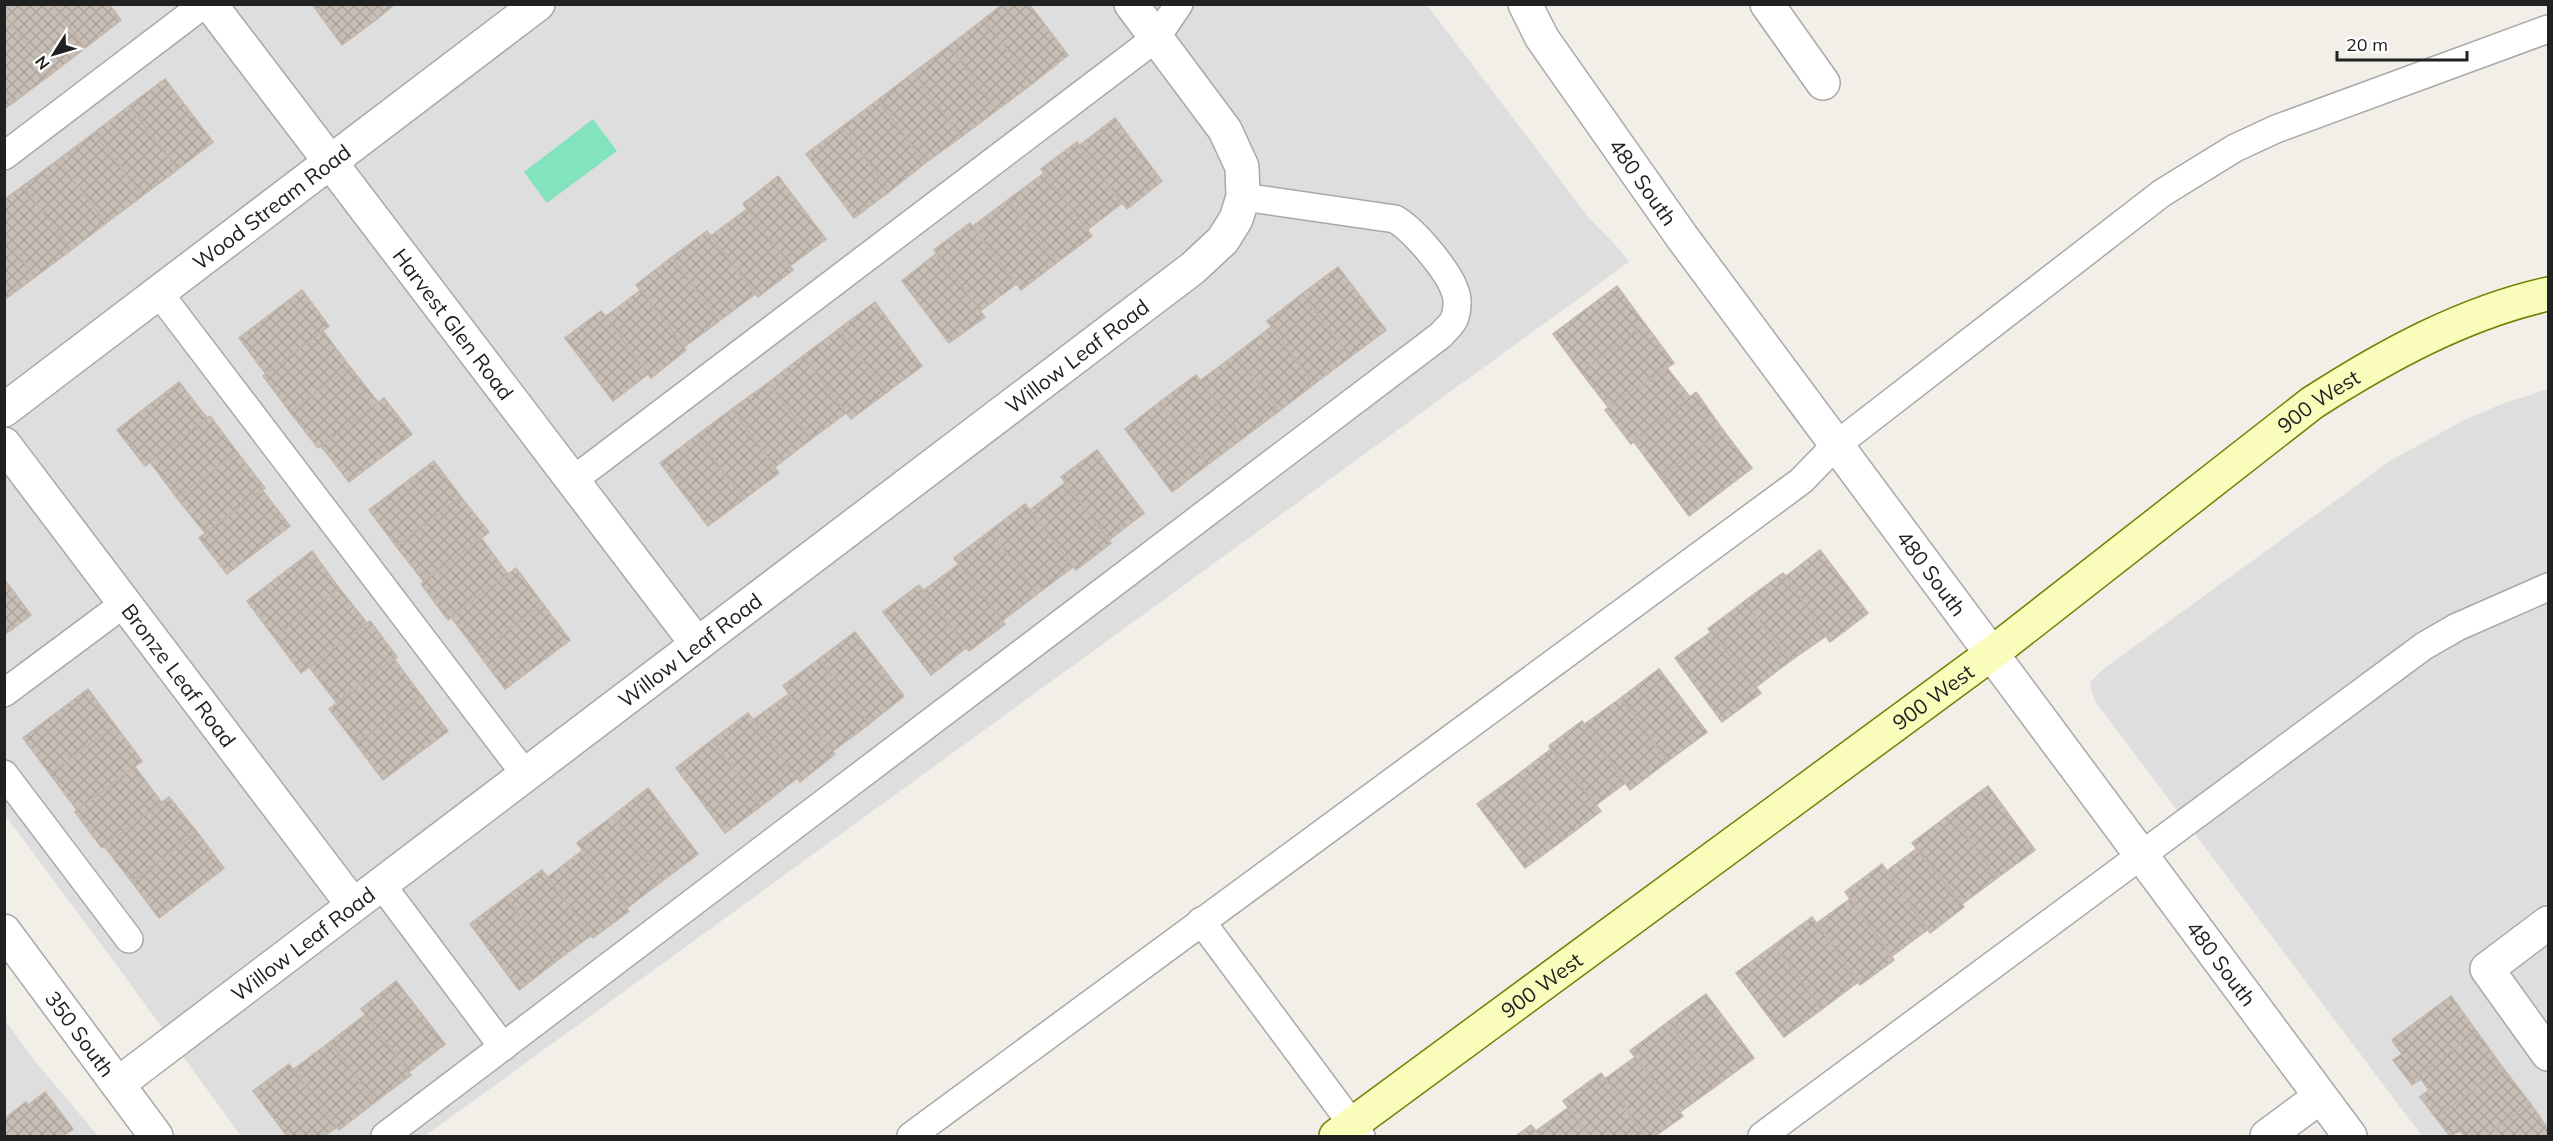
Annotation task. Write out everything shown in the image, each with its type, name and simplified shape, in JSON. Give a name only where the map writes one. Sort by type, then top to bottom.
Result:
[{"type":"street","name":"Harvest Glen Road","points":[[210,4],[697,644]]},
{"type":"street","name":"Wood Stream Road","points":[[4,410],[538,4]]},
{"type":"street","points":[[1131,4],[1225,130],[1242,167],[1243,197]]},
{"type":"street","name":"480 South","points":[[1525,4],[1542,38],[1668,218],[2350,1137]]},
{"type":"street","points":[[1767,4],[1823,83]]},
{"type":"street","name":"Willow Leaf Road","points":[[118,1084],[1193,268],[1223,240],[1236,219],[1243,197]]},
{"type":"street","name":"900 West","points":[[1349,1133],[1991,654],[2312,403],[2369,366],[2429,336],[2484,314],[2548,294]]},
{"type":"street","name":"Bronze Leaf Road","points":[[4,444],[353,905]]},
{"type":"street","points":[[2548,923],[2487,969],[2548,1054]]},
{"type":"street","name":"350 South","points":[[4,931],[156,1137]]},
{"type":"street","points":[[2267,1137],[2320,1097]]},
{"type":"lane","points":[[4,156],[204,4]]},
{"type":"lane","points":[[572,482],[1156,38],[1179,4]]},
{"type":"lane","points":[[911,1137],[1201,921],[1802,481],[1835,446],[2162,193],[2235,148],[2276,129],[2548,29]]},
{"type":"lane","points":[[385,1137],[1441,335],[1454,320],[1457,306],[1455,293],[1447,277],[1413,232],[1395,219],[1369,213],[1243,197]]},
{"type":"lane","points":[[159,293],[525,774]]},
{"type":"lane","points":[[1762,1137],[2424,646],[2457,627],[2548,587]]},
{"type":"lane","points":[[4,693],[125,603]]},
{"type":"lane","points":[[4,774],[129,939]]},
{"type":"lane","points":[[381,884],[503,1047]]},
{"type":"lane","points":[[1201,921],[1349,1133]]},
{"type":"shaded area","points":[[5,5],[1427,5],[1589,218],[1629,262],[425,1136],[241,1136],[5,815]]},
{"type":"shaded area","points":[[2548,389],[2548,1136],[2422,1136],[2095,701],[2090,687],[2091,681],[2102,670],[2390,461],[2464,420],[2502,404]]},
{"type":"shaded area","points":[[4,1019],[34,1060],[98,1136],[5,1136]]},
{"type":"green space","points":[[593,119],[617,151],[547,203],[524,172]]},
{"type":"building","points":[[10,4],[52,4],[85,48],[50,75],[4,15],[4,9]]},
{"type":"building","points":[[52,4],[109,4],[121,20],[85,48]]},
{"type":"building","points":[[312,4],[368,4],[378,18],[342,45]]},
{"type":"building","points":[[368,4],[395,4],[378,18]]},
{"type":"building","points":[[1003,4],[1029,4],[1068,55],[1033,83],[984,19]]},
{"type":"building","points":[[4,15],[50,75],[14,102],[4,90]]},
{"type":"building","points":[[984,19],[1033,83],[997,110],[949,46]]},
{"type":"building","points":[[949,46],[997,110],[961,137],[913,73]]},
{"type":"building","points":[[913,73],[961,137],[925,163],[878,100]]},
{"type":"building","points":[[165,79],[213,142],[178,169],[129,106]]},
{"type":"building","points":[[4,90],[14,102],[4,109]]},
{"type":"building","points":[[878,100],[925,163],[890,191],[842,127]]},
{"type":"building","points":[[129,106],[178,169],[142,196],[94,133]]},
{"type":"building","points":[[1115,118],[1162,181],[1127,209],[1079,146]]},
{"type":"building","points":[[842,127],[890,191],[854,218],[806,154]]},
{"type":"building","points":[[94,133],[142,196],[106,223],[58,160]]},
{"type":"building","points":[[1077,142],[1122,203],[1087,230],[1041,169]]},
{"type":"building","points":[[58,160],[106,223],[71,250],[23,186]]},
{"type":"building","points":[[1044,173],[1092,236],[1056,263],[1008,200]]},
{"type":"building","points":[[778,176],[826,239],[790,266],[743,204]]},
{"type":"building","points":[[23,186],[71,250],[35,277],[4,237],[4,200]]},
{"type":"building","points":[[1008,200],[1056,263],[1021,290],[973,226]]},
{"type":"building","points":[[747,209],[793,270],[758,297],[711,236]]},
{"type":"building","points":[[970,223],[1016,284],[980,311],[934,250]]},
{"type":"building","points":[[707,231],[755,294],[719,321],[672,257]]},
{"type":"building","points":[[4,237],[35,277],[4,300]]},
{"type":"building","points":[[937,253],[985,317],[949,343],[902,281]]},
{"type":"building","points":[[672,257],[719,321],[684,347],[636,285]]},
{"type":"building","points":[[1338,267],[1386,330],[1350,357],[1302,294]]},
{"type":"building","points":[[1617,286],[1645,324],[1581,372],[1553,334]]},
{"type":"building","points":[[302,290],[329,326],[266,374],[239,338]]},
{"type":"building","points":[[641,290],[686,350],[651,378],[605,317]]},
{"type":"building","points":[[1302,294],[1350,357],[1314,384],[1267,321]]},
{"type":"building","points":[[875,302],[922,366],[887,392],[839,329]]},
{"type":"building","points":[[601,311],[648,374],[613,401],[565,338]]},
{"type":"building","points":[[1645,324],[1674,363],[1608,407],[1581,372]]},
{"type":"building","points":[[1271,327],[1314,384],[1279,411],[1236,354]]},
{"type":"building","points":[[839,329],[887,392],[851,419],[803,356]]},
{"type":"building","points":[[323,331],[350,367],[290,412],[263,376]]},
{"type":"building","points":[[1236,354],[1279,411],[1243,438],[1200,381]]},
{"type":"building","points":[[803,356],[846,413],[811,439],[768,383]]},
{"type":"building","points":[[350,367],[378,402],[318,448],[290,412]]},
{"type":"building","points":[[1667,368],[1690,397],[1631,444],[1605,410],[1637,386],[1639,388]]},
{"type":"building","points":[[1196,375],[1243,438],[1207,465],[1160,402]]},
{"type":"building","points":[[179,382],[207,418],[145,466],[117,430]]},
{"type":"building","points":[[768,383],[811,439],[775,467],[732,409]]},
{"type":"building","points":[[1696,392],[1723,430],[1660,477],[1634,442]]},
{"type":"building","points":[[384,398],[412,434],[349,482],[321,446]]},
{"type":"building","points":[[1160,402],[1207,465],[1172,492],[1125,429]]},
{"type":"building","points":[[732,409],[779,473],[744,499],[696,436]]},
{"type":"building","points":[[210,416],[237,452],[177,498],[150,462]]},
{"type":"building","points":[[1723,430],[1752,468],[1689,516],[1660,477]]},
{"type":"building","points":[[696,436],[744,499],[708,526],[660,463]]},
{"type":"building","points":[[1097,450],[1144,513],[1109,540],[1061,477]]},
{"type":"building","points":[[237,452],[265,488],[205,533],[177,498]]},
{"type":"building","points":[[434,461],[461,497],[396,546],[369,510]]},
{"type":"building","points":[[1065,483],[1111,543],[1076,570],[1030,510]]},
{"type":"building","points":[[262,490],[290,526],[227,574],[199,538]]},
{"type":"building","points":[[461,497],[489,532],[424,582],[396,546]]},
{"type":"building","points":[[1025,504],[1073,567],[1037,594],[990,531]]},
{"type":"building","points":[[990,531],[1037,594],[1002,621],[954,558]]},
{"type":"building","points":[[481,538],[508,574],[448,620],[421,584]]},
{"type":"building","points":[[1820,550],[1868,613],[1830,642],[1785,577]]},
{"type":"building","points":[[312,551],[339,588],[274,637],[247,601]]},
{"type":"building","points":[[959,564],[1005,624],[969,651],[923,591]]},
{"type":"building","points":[[516,568],[543,604],[478,653],[451,617]]},
{"type":"building","points":[[1783,573],[1826,636],[1790,661],[1745,601]]},
{"type":"building","points":[[4,579],[31,615],[4,635]]},
{"type":"building","points":[[919,585],[967,647],[931,675],[883,612]]},
{"type":"building","points":[[339,588],[367,623],[301,673],[274,637]]},
{"type":"building","points":[[1745,601],[1790,661],[1756,687],[1708,629]]},
{"type":"building","points":[[543,604],[570,640],[505,689],[478,653]]},
{"type":"building","points":[[370,621],[397,657],[336,702],[309,667]]},
{"type":"building","points":[[855,632],[904,696],[869,724],[819,659]]},
{"type":"building","points":[[1711,632],[1761,693],[1722,722],[1675,658]]},
{"type":"building","points":[[394,659],[421,695],[356,744],[329,709]]},
{"type":"building","points":[[819,659],[869,724],[833,751],[783,686]]},
{"type":"building","points":[[1659,669],[1707,732],[1668,761],[1621,698]]},
{"type":"building","points":[[88,689],[115,725],[50,774],[23,738]]},
{"type":"building","points":[[789,694],[835,754],[800,782],[753,720]]},
{"type":"building","points":[[421,695],[448,731],[383,780],[356,744]]},
{"type":"building","points":[[1621,698],[1668,761],[1630,790],[1585,724]]},
{"type":"building","points":[[748,713],[797,778],[761,806],[712,740]]},
{"type":"building","points":[[1582,721],[1607,753],[1605,755],[1625,783],[1596,805],[1549,746]]},
{"type":"building","points":[[115,725],[142,761],[77,810],[50,774]]},
{"type":"building","points":[[712,740],[761,806],[725,833],[676,768]]},
{"type":"building","points":[[1551,749],[1601,811],[1563,840],[1516,776]]},
{"type":"building","points":[[135,767],[162,803],[102,848],[75,812]]},
{"type":"building","points":[[1516,776],[1563,840],[1525,868],[1477,804]]},
{"type":"building","points":[[1988,786],[2035,850],[1997,878],[1950,814]]},
{"type":"building","points":[[648,788],[698,854],[662,881],[613,816]]},
{"type":"building","points":[[169,797],[197,832],[132,882],[104,846]]},
{"type":"building","points":[[1950,814],[1997,878],[1962,904],[1912,843]]},
{"type":"building","points":[[613,816],[662,881],[627,908],[577,843]]},
{"type":"building","points":[[197,832],[224,868],[159,918],[132,882]]},
{"type":"building","points":[[1916,849],[1964,907],[1930,933],[1887,871]]},
{"type":"building","points":[[583,850],[629,911],[593,938],[547,878]]},
{"type":"building","points":[[1882,864],[1927,930],[1892,956],[1845,892]]},
{"type":"building","points":[[542,870],[591,935],[555,962],[506,897]]},
{"type":"building","points":[[506,897],[555,962],[519,990],[470,924]]},
{"type":"building","points":[[1850,899],[1894,960],[1860,985],[1817,923]]},
{"type":"building","points":[[1812,917],[1858,982],[1822,1009],[1774,945]]},
{"type":"building","points":[[1774,945],[1822,1009],[1784,1037],[1736,973]]},
{"type":"building","points":[[396,981],[445,1044],[409,1072],[361,1009]]},
{"type":"building","points":[[1706,994],[1754,1058],[1716,1086],[1668,1022]]},
{"type":"building","points":[[2451,996],[2477,1032],[2410,1082],[2393,1060],[2402,1054],[2392,1040]]},
{"type":"building","points":[[365,1015],[411,1075],[375,1102],[330,1042]]},
{"type":"building","points":[[1668,1022],[1716,1086],[1680,1112],[1630,1051]]},
{"type":"building","points":[[2477,1032],[2503,1068],[2436,1118],[2420,1097],[2429,1090],[2421,1079],[2412,1085],[2410,1082]]},
{"type":"building","points":[[330,1042],[375,1102],[339,1130],[293,1070]]},
{"type":"building","points":[[1635,1057],[1683,1116],[1655,1136],[1645,1136],[1605,1079]]},
{"type":"building","points":[[289,1064],[337,1127],[324,1136],[287,1136],[253,1091]]},
{"type":"building","points":[[2503,1068],[2530,1103],[2485,1136],[2464,1136],[2460,1131],[2450,1136],[2436,1118]]},
{"type":"building","points":[[1601,1073],[1645,1136],[1590,1136],[1563,1101]]},
{"type":"building","points":[[45,1092],[73,1129],[63,1136],[4,1136],[4,1119],[26,1102],[28,1105]]},
{"type":"building","points":[[2530,1103],[2548,1129],[2548,1136],[2485,1136]]},
{"type":"building","points":[[1568,1108],[1590,1136],[1540,1136],[1536,1131]]},
{"type":"building","points":[[1531,1125],[1540,1136],[1516,1136]]}]
